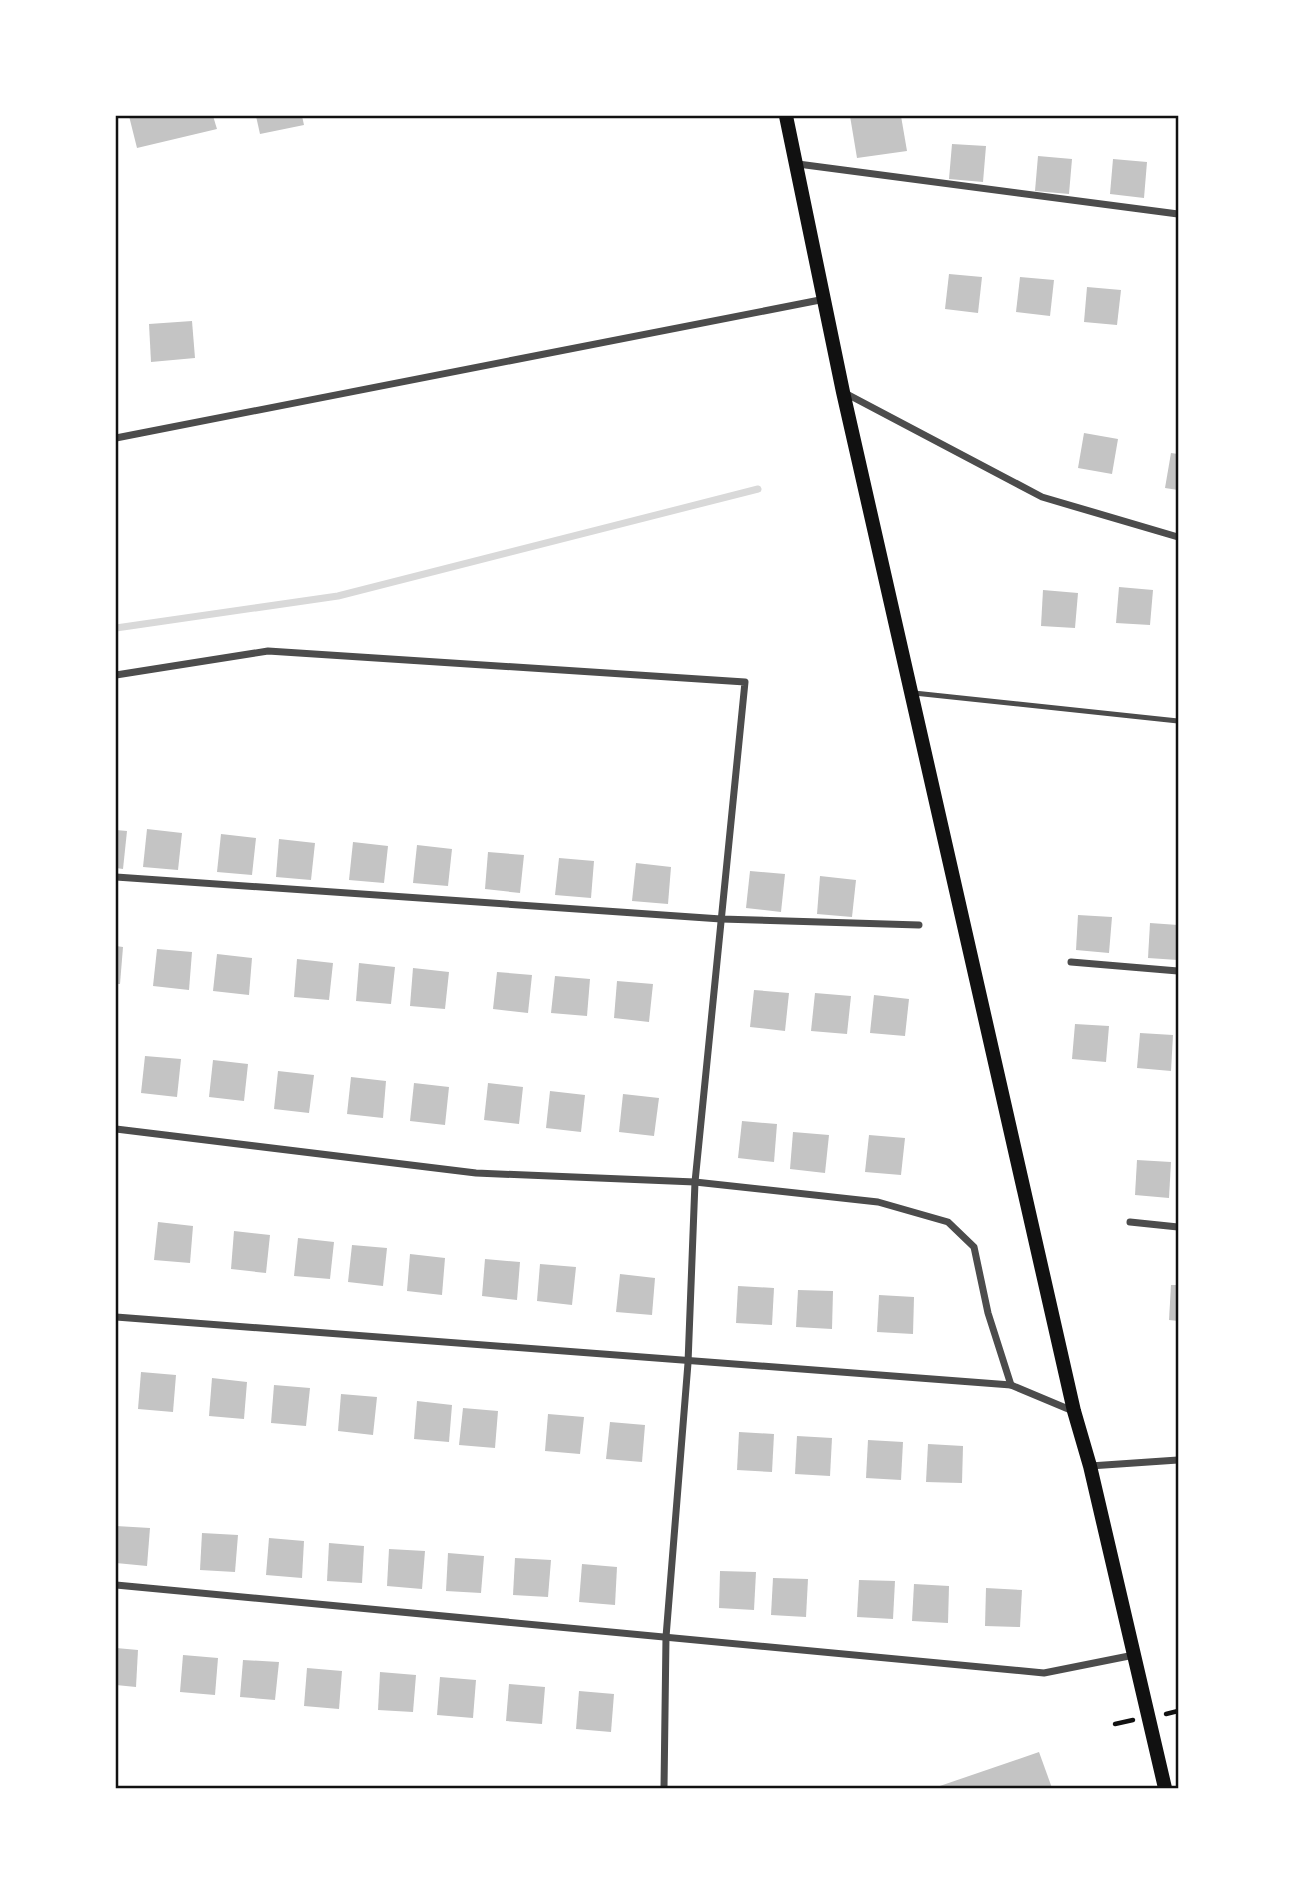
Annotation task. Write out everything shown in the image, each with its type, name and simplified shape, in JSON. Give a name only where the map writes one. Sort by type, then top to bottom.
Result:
[{"type":"main road","points":[[786,116],[843,392],[911,693],[1074,1412],[1090,1466],[1165,1788]]},
{"type":"street","points":[[798,164],[1178,214]]},
{"type":"street","points":[[116,438],[825,299]]},
{"type":"street","points":[[843,392],[1042,497],[1178,537]]},
{"type":"street","points":[[116,675],[268,650],[745,682],[695,1182],[688,1363],[666,1637],[664,1788]]},
{"type":"street","points":[[116,877],[721,919],[919,925]]},
{"type":"street","points":[[1072,962],[1178,971]]},
{"type":"street","points":[[116,1129],[477,1173],[695,1182],[878,1202],[948,1222],[974,1247],[988,1313],[1011,1385]]},
{"type":"street","points":[[1130,1222],[1178,1227]]},
{"type":"street","points":[[116,1317],[688,1363],[1011,1385],[1074,1412]]},
{"type":"street","points":[[1090,1466],[1178,1460]]},
{"type":"street","points":[[116,1585],[1044,1673],[1135,1655]]},
{"type":"lane","points":[[911,693],[1178,721]]},
{"type":"building","points":[[129,116],[213,116],[217,129],[137,148]]},
{"type":"building","points":[[256,116],[302,116],[304,125],[260,134]]},
{"type":"building","points":[[850,116],[901,116],[907,151],[857,158]]},
{"type":"building","points":[[952,144],[986,146],[983,182],[949,179]]},
{"type":"building","points":[[1038,156],[1072,159],[1069,194],[1035,191]]},
{"type":"building","points":[[1113,159],[1147,162],[1144,198],[1110,194]]},
{"type":"building","points":[[949,274],[982,277],[978,313],[945,309]]},
{"type":"building","points":[[1020,277],[1054,280],[1050,316],[1016,312]]},
{"type":"building","points":[[1087,287],[1121,290],[1117,325],[1084,322]]},
{"type":"building","points":[[192,321],[195,358],[151,362],[149,324]]},
{"type":"building","points":[[1084,433],[1118,439],[1112,474],[1078,468]]},
{"type":"building","points":[[1171,453],[1178,454],[1178,490],[1165,488]]},
{"type":"building","points":[[1119,587],[1153,590],[1150,625],[1116,623]]},
{"type":"building","points":[[1043,590],[1078,593],[1075,628],[1041,626]]},
{"type":"building","points":[[147,829],[182,833],[178,870],[143,867]]},
{"type":"building","points":[[116,830],[127,831],[123,869],[116,868]]},
{"type":"building","points":[[221,834],[256,838],[252,875],[217,872]]},
{"type":"building","points":[[279,839],[315,843],[311,880],[276,877]]},
{"type":"building","points":[[353,842],[388,846],[384,883],[349,880]]},
{"type":"building","points":[[417,845],[452,849],[448,886],[413,883]]},
{"type":"building","points":[[488,852],[524,855],[520,893],[485,889]]},
{"type":"building","points":[[559,858],[594,861],[591,898],[555,895]]},
{"type":"building","points":[[636,863],[671,867],[668,904],[632,901]]},
{"type":"building","points":[[750,871],[785,874],[781,912],[746,908]]},
{"type":"building","points":[[820,876],[856,880],[852,917],[817,914]]},
{"type":"building","points":[[1078,915],[1112,917],[1109,953],[1076,950]]},
{"type":"building","points":[[1150,923],[1178,925],[1178,960],[1148,958]]},
{"type":"building","points":[[116,946],[123,947],[120,984],[116,984]]},
{"type":"building","points":[[157,949],[192,952],[189,990],[153,986]]},
{"type":"building","points":[[217,954],[252,958],[249,995],[213,991]]},
{"type":"building","points":[[297,959],[333,963],[329,1000],[294,997]]},
{"type":"building","points":[[359,963],[395,967],[391,1004],[356,1001]]},
{"type":"building","points":[[413,968],[449,972],[445,1009],[410,1006]]},
{"type":"building","points":[[497,972],[532,975],[528,1013],[493,1009]]},
{"type":"building","points":[[555,976],[590,979],[587,1016],[551,1013]]},
{"type":"building","points":[[617,981],[653,984],[649,1022],[614,1018]]},
{"type":"building","points":[[754,990],[789,993],[785,1031],[750,1027]]},
{"type":"building","points":[[815,993],[851,996],[847,1034],[811,1031]]},
{"type":"building","points":[[874,995],[909,999],[905,1036],[870,1033]]},
{"type":"building","points":[[1075,1024],[1109,1026],[1106,1062],[1072,1059]]},
{"type":"building","points":[[1140,1033],[1173,1035],[1171,1071],[1137,1068]]},
{"type":"building","points":[[145,1056],[181,1059],[177,1097],[141,1093]]},
{"type":"building","points":[[213,1060],[248,1064],[244,1101],[209,1097]]},
{"type":"building","points":[[278,1071],[314,1075],[309,1113],[274,1109]]},
{"type":"building","points":[[351,1077],[386,1081],[383,1118],[347,1114]]},
{"type":"building","points":[[414,1083],[449,1087],[445,1125],[410,1121]]},
{"type":"building","points":[[488,1083],[523,1087],[519,1124],[484,1120]]},
{"type":"building","points":[[550,1091],[585,1095],[581,1132],[546,1128]]},
{"type":"building","points":[[623,1094],[659,1098],[654,1136],[619,1132]]},
{"type":"building","points":[[742,1121],[777,1124],[774,1162],[738,1158]]},
{"type":"building","points":[[793,1132],[829,1135],[825,1173],[790,1169]]},
{"type":"building","points":[[869,1135],[905,1138],[901,1175],[865,1172]]},
{"type":"building","points":[[1137,1160],[1171,1162],[1169,1198],[1135,1195]]},
{"type":"building","points":[[158,1222],[193,1226],[190,1263],[154,1260]]},
{"type":"building","points":[[234,1231],[270,1235],[266,1273],[231,1269]]},
{"type":"building","points":[[298,1238],[334,1242],[330,1279],[294,1276]]},
{"type":"building","points":[[352,1245],[387,1248],[383,1286],[348,1282]]},
{"type":"building","points":[[410,1254],[445,1258],[442,1295],[407,1291]]},
{"type":"building","points":[[485,1259],[520,1262],[517,1300],[482,1296]]},
{"type":"building","points":[[540,1264],[576,1267],[572,1305],[537,1301]]},
{"type":"building","points":[[620,1274],[655,1278],[652,1315],[616,1312]]},
{"type":"building","points":[[1171,1285],[1178,1285],[1178,1321],[1169,1320]]},
{"type":"building","points":[[738,1286],[774,1288],[772,1325],[736,1323]]},
{"type":"building","points":[[798,1290],[833,1291],[832,1329],[796,1327]]},
{"type":"building","points":[[879,1295],[914,1297],[913,1334],[877,1332]]},
{"type":"building","points":[[141,1372],[176,1375],[173,1412],[138,1409]]},
{"type":"building","points":[[212,1378],[247,1382],[244,1419],[209,1416]]},
{"type":"building","points":[[274,1385],[310,1388],[306,1426],[271,1423]]},
{"type":"building","points":[[341,1394],[377,1397],[373,1435],[338,1431]]},
{"type":"building","points":[[417,1401],[452,1405],[449,1442],[414,1439]]},
{"type":"building","points":[[463,1408],[498,1411],[495,1448],[459,1445]]},
{"type":"building","points":[[548,1414],[584,1417],[580,1454],[545,1451]]},
{"type":"building","points":[[610,1422],[645,1425],[642,1462],[606,1459]]},
{"type":"building","points":[[739,1432],[774,1434],[772,1472],[737,1470]]},
{"type":"building","points":[[797,1436],[832,1438],[830,1476],[795,1474]]},
{"type":"building","points":[[868,1440],[903,1442],[901,1480],[866,1478]]},
{"type":"building","points":[[928,1444],[963,1446],[962,1483],[926,1482]]},
{"type":"building","points":[[116,1526],[150,1528],[147,1566],[116,1563]]},
{"type":"building","points":[[202,1533],[238,1535],[235,1572],[200,1570]]},
{"type":"building","points":[[269,1538],[304,1541],[302,1578],[266,1575]]},
{"type":"building","points":[[329,1543],[364,1546],[362,1583],[327,1581]]},
{"type":"building","points":[[389,1549],[425,1551],[422,1589],[387,1586]]},
{"type":"building","points":[[448,1553],[484,1556],[481,1593],[446,1591]]},
{"type":"building","points":[[515,1558],[551,1560],[548,1597],[513,1595]]},
{"type":"building","points":[[582,1564],[617,1567],[615,1605],[579,1602]]},
{"type":"building","points":[[720,1571],[756,1572],[754,1610],[719,1608]]},
{"type":"building","points":[[773,1578],[808,1579],[806,1617],[771,1615]]},
{"type":"building","points":[[859,1580],[895,1581],[893,1619],[857,1617]]},
{"type":"building","points":[[914,1584],[949,1586],[948,1623],[912,1621]]},
{"type":"building","points":[[986,1588],[1022,1590],[1020,1627],[985,1626]]},
{"type":"building","points":[[116,1648],[138,1650],[136,1687],[116,1685]]},
{"type":"building","points":[[183,1655],[218,1658],[215,1695],[180,1692]]},
{"type":"building","points":[[243,1660],[279,1662],[275,1700],[240,1697]]},
{"type":"building","points":[[307,1668],[342,1671],[339,1709],[304,1706]]},
{"type":"building","points":[[380,1672],[416,1675],[413,1712],[378,1710]]},
{"type":"building","points":[[440,1677],[476,1680],[473,1718],[437,1715]]},
{"type":"building","points":[[509,1684],[545,1687],[542,1724],[506,1721]]},
{"type":"building","points":[[579,1691],[614,1694],[611,1732],[576,1729]]},
{"type":"building","points":[[1039,1752],[1052,1788],[934,1788]]},
{"type":"waterway","points":[[116,628],[338,596],[758,489]]}]
